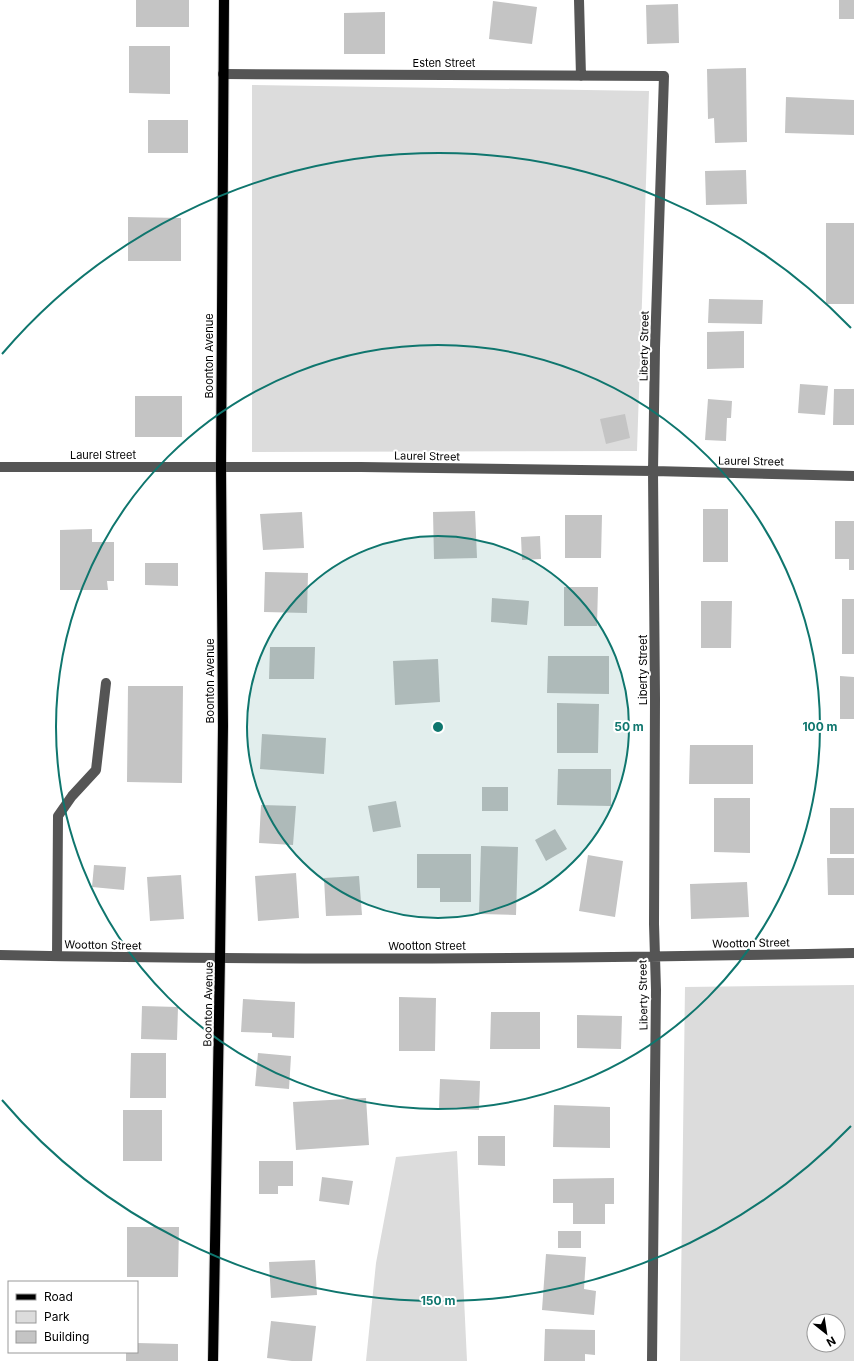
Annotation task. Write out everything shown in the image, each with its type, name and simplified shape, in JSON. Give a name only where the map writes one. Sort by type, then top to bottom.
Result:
[{"type":"main road","name":"Boonton Avenue","points":[[214,1361],[223,726],[221,468],[224,0]]},
{"type":"street","points":[[579,0],[581,76]]},
{"type":"street","name":"Esten Street","points":[[223,74],[664,76]]},
{"type":"street","name":"Liberty Street","points":[[652,1361],[656,990],[654,916],[655,699],[653,471],[655,348],[664,76]]},
{"type":"street","name":"Laurel Street","points":[[0,467],[377,468],[653,471],[854,476]]},
{"type":"street","points":[[57,956],[58,816],[72,796],[96,770],[106,683]]},
{"type":"street","name":"Wootton Street","points":[[0,955],[220,958],[655,957],[854,953]]},
{"type":"green space","points":[[252,85],[649,91],[637,451],[252,452]]},
{"type":"green space","points":[[854,985],[854,1361],[680,1361],[685,987]]},
{"type":"green space","points":[[457,1151],[467,1361],[366,1361],[376,1263],[396,1157]]},
{"type":"building","points":[[136,0],[189,0],[189,27],[136,27]]},
{"type":"building","points":[[839,0],[854,0],[854,19],[839,19]]},
{"type":"building","points":[[493,1],[537,7],[532,44],[489,39]]},
{"type":"building","points":[[678,4],[679,43],[647,44],[646,5]]},
{"type":"building","points":[[385,12],[385,54],[344,54],[344,13]]},
{"type":"building","points":[[129,46],[170,46],[170,94],[129,93]]},
{"type":"building","points":[[746,68],[747,142],[715,143],[714,118],[708,119],[707,69]]},
{"type":"building","points":[[786,97],[854,100],[854,135],[785,133]]},
{"type":"building","points":[[148,120],[188,120],[188,153],[148,153]]},
{"type":"building","points":[[746,170],[747,204],[706,205],[705,171]]},
{"type":"building","points":[[128,217],[181,218],[181,261],[128,261]]},
{"type":"building","points":[[826,223],[854,223],[854,304],[826,304]]},
{"type":"building","points":[[709,299],[763,300],[762,324],[708,323]]},
{"type":"building","points":[[744,331],[744,368],[707,369],[707,332]]},
{"type":"building","points":[[800,384],[828,386],[825,415],[798,413]]},
{"type":"building","points":[[834,389],[854,389],[854,425],[833,425]]},
{"type":"building","points":[[135,396],[182,396],[182,437],[135,437]]},
{"type":"building","points":[[708,399],[732,401],[731,418],[727,418],[726,441],[705,440]]},
{"type":"building","points":[[625,414],[630,438],[606,444],[600,419]]},
{"type":"building","points":[[703,509],[728,509],[728,562],[703,562]]},
{"type":"building","points":[[475,511],[477,558],[434,559],[433,512]]},
{"type":"building","points":[[302,512],[304,548],[263,550],[260,514]]},
{"type":"building","points":[[565,515],[602,515],[601,558],[565,558]]},
{"type":"building","points":[[835,521],[854,521],[854,570],[849,570],[849,559],[835,559]]},
{"type":"building","points":[[92,529],[92,542],[114,542],[114,581],[107,581],[108,590],[60,590],[60,530]]},
{"type":"building","points":[[540,536],[541,559],[522,560],[521,537]]},
{"type":"building","points":[[145,563],[178,563],[178,586],[145,585]]},
{"type":"building","points":[[265,572],[308,573],[307,613],[264,612]]},
{"type":"building","points":[[564,587],[598,587],[597,626],[564,626]]},
{"type":"building","points":[[492,598],[529,601],[527,625],[491,622]]},
{"type":"building","points":[[842,599],[854,599],[854,654],[842,654]]},
{"type":"building","points":[[701,601],[732,601],[731,648],[701,648]]},
{"type":"building","points":[[270,647],[315,647],[314,679],[269,679]]},
{"type":"building","points":[[548,656],[609,656],[609,694],[547,693]]},
{"type":"building","points":[[438,659],[440,702],[395,705],[393,661]]},
{"type":"building","points":[[840,676],[854,677],[854,719],[840,719]]},
{"type":"building","points":[[128,686],[183,686],[182,783],[127,782]]},
{"type":"building","points":[[557,703],[599,704],[598,753],[557,753]]},
{"type":"building","points":[[262,734],[326,738],[324,774],[260,769]]},
{"type":"building","points":[[690,745],[753,745],[753,784],[689,784]]},
{"type":"building","points":[[558,769],[611,769],[611,806],[557,805]]},
{"type":"building","points":[[482,787],[508,787],[508,811],[482,811]]},
{"type":"building","points":[[714,798],[750,798],[750,853],[714,852]]},
{"type":"building","points":[[396,801],[401,827],[373,832],[368,806]]},
{"type":"building","points":[[261,805],[296,806],[293,845],[259,843]]},
{"type":"building","points":[[830,808],[854,808],[854,854],[830,854]]},
{"type":"building","points":[[555,829],[567,849],[546,861],[535,840]]},
{"type":"building","points":[[481,846],[518,847],[516,915],[479,914]]},
{"type":"building","points":[[417,854],[471,854],[471,902],[440,902],[440,888],[417,888]]},
{"type":"building","points":[[588,855],[623,861],[615,917],[579,911]]},
{"type":"building","points":[[827,858],[854,858],[854,895],[828,895]]},
{"type":"building","points":[[94,865],[126,867],[124,890],[92,887]]},
{"type":"building","points":[[296,873],[299,918],[258,921],[255,876]]},
{"type":"building","points":[[181,875],[184,919],[150,921],[147,877]]},
{"type":"building","points":[[359,876],[362,915],[326,916],[324,878]]},
{"type":"building","points":[[747,882],[749,917],[691,919],[690,884]]},
{"type":"building","points":[[399,997],[436,998],[435,1051],[399,1051]]},
{"type":"building","points":[[243,999],[295,1002],[294,1038],[272,1037],[272,1033],[241,1032]]},
{"type":"building","points":[[142,1006],[178,1007],[177,1040],[141,1039]]},
{"type":"building","points":[[491,1012],[540,1012],[540,1049],[490,1049]]},
{"type":"building","points":[[577,1015],[622,1016],[621,1049],[577,1048]]},
{"type":"building","points":[[131,1053],[166,1053],[166,1098],[130,1098]]},
{"type":"building","points":[[258,1053],[291,1056],[289,1089],[255,1086]]},
{"type":"building","points":[[440,1079],[480,1081],[479,1110],[439,1109]]},
{"type":"building","points":[[366,1098],[369,1145],[296,1150],[293,1102]]},
{"type":"building","points":[[554,1105],[610,1107],[610,1148],[553,1147]]},
{"type":"building","points":[[123,1110],[162,1110],[162,1161],[123,1161]]},
{"type":"building","points":[[478,1136],[505,1136],[505,1166],[478,1165]]},
{"type":"building","points":[[259,1161],[293,1161],[293,1186],[278,1186],[278,1194],[259,1194]]},
{"type":"building","points":[[322,1177],[353,1181],[349,1205],[319,1201]]},
{"type":"building","points":[[614,1178],[614,1204],[605,1204],[605,1224],[573,1224],[573,1203],[553,1203],[553,1179]]},
{"type":"building","points":[[127,1227],[179,1227],[178,1277],[127,1277]]},
{"type":"building","points":[[558,1231],[581,1231],[581,1248],[558,1248]]},
{"type":"building","points":[[546,1254],[586,1257],[584,1289],[596,1291],[594,1315],[542,1310]]},
{"type":"building","points":[[315,1260],[317,1295],[271,1298],[269,1262]]},
{"type":"building","points":[[271,1321],[316,1326],[312,1361],[292,1361],[267,1358]]},
{"type":"building","points":[[545,1329],[595,1330],[595,1355],[585,1354],[585,1361],[544,1361]]},
{"type":"building","points":[[138,1343],[178,1344],[178,1361],[126,1361],[126,1353],[138,1353]]}]
